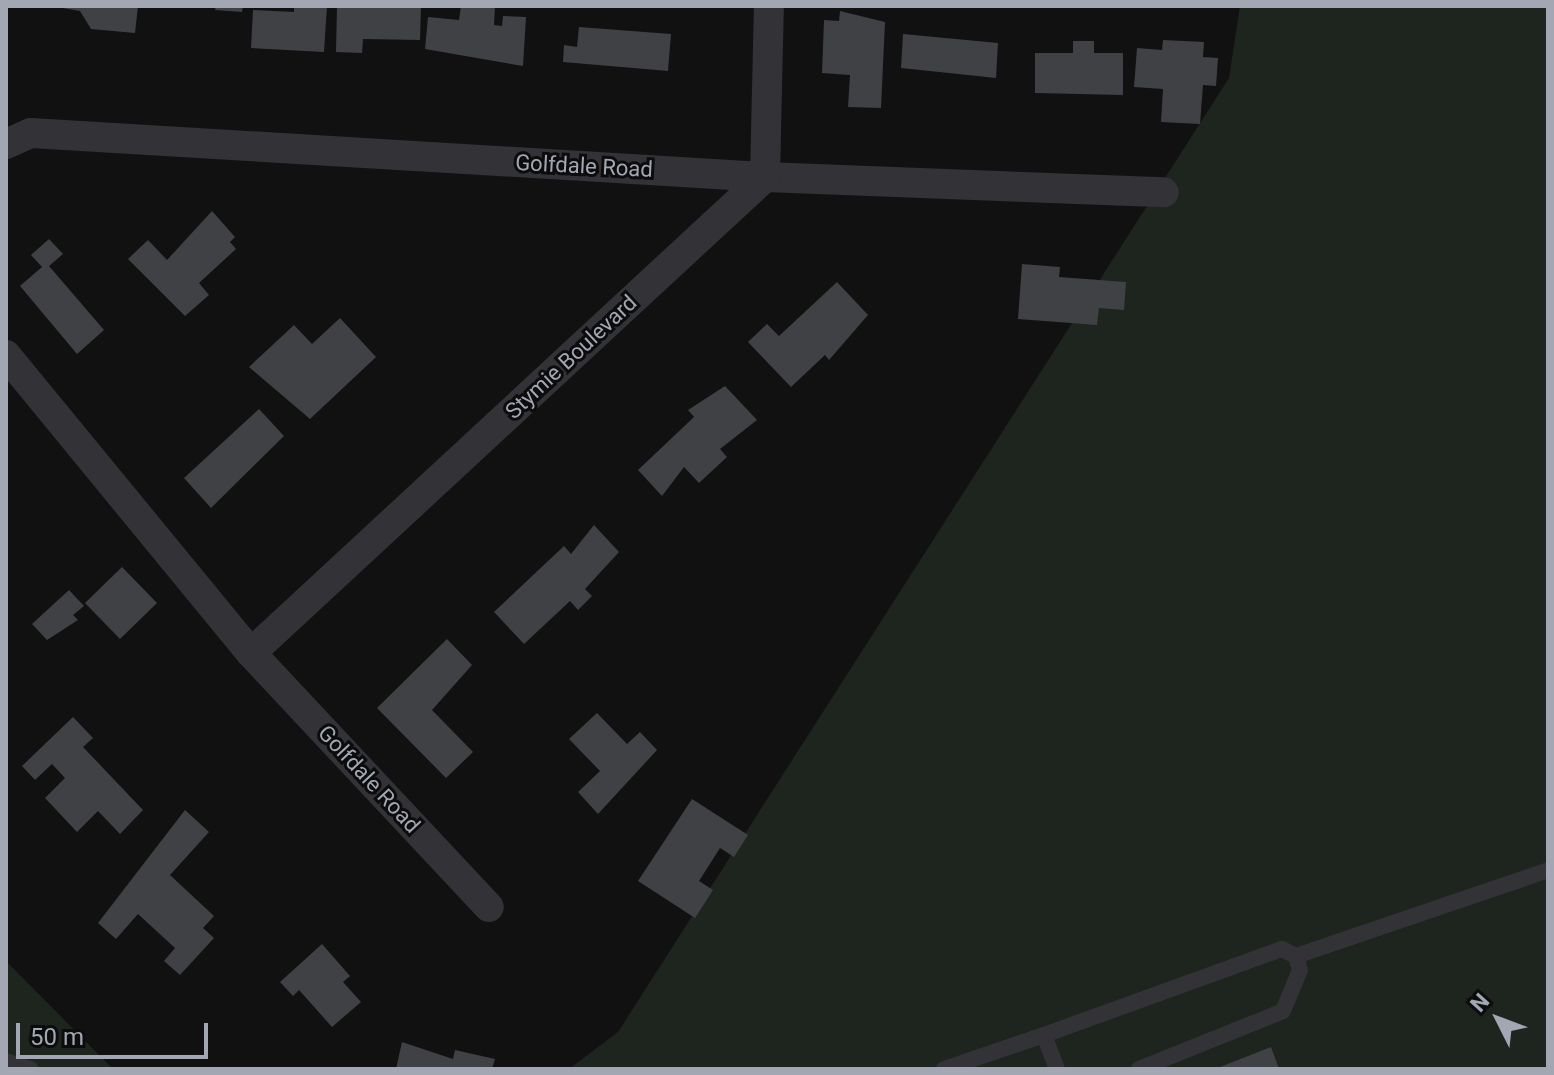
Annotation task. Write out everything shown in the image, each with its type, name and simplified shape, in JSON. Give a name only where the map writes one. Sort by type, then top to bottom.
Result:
[{"type":"street","points":[[765,177],[769,6]]},
{"type":"street","name":"Golfdale Road","points":[[6,144],[31,133],[765,177],[1164,192]]},
{"type":"street","name":"Stymie Boulevard","points":[[251,653],[765,177]]},
{"type":"street","name":"Golfdale Road","points":[[6,355],[251,653],[489,907]]},
{"type":"lane","points":[[944,1069],[1282,949],[1296,956],[1548,870]]},
{"type":"lane","points":[[1139,1069],[1283,1011],[1300,970],[1296,956]]},
{"type":"lane","points":[[1044,1035],[1057,1069]]},
{"type":"lane","points":[[6,1061],[31,1069]]},
{"type":"shaded area","points":[[1240,6],[1548,6],[1548,1069],[569,1069],[618,1032],[1229,78]]},
{"type":"shaded area","points":[[6,961],[113,1069],[6,1069]]},
{"type":"building","points":[[51,6],[138,6],[135,33],[91,29],[80,11]]},
{"type":"building","points":[[216,6],[243,6],[242,12],[215,10]]},
{"type":"building","points":[[294,6],[327,6],[324,52],[251,48],[253,10],[294,12]]},
{"type":"building","points":[[337,6],[421,6],[420,40],[363,39],[362,53],[336,52]]},
{"type":"building","points":[[461,6],[495,6],[494,25],[502,26],[503,16],[526,17],[523,66],[425,49],[428,17],[459,20]]},
{"type":"building","points":[[840,11],[885,22],[881,108],[848,107],[850,75],[822,73],[824,20],[839,21]]},
{"type":"building","points":[[579,27],[671,34],[668,71],[563,62],[564,45],[577,47]]},
{"type":"building","points":[[903,34],[998,43],[996,78],[901,68]]},
{"type":"building","points":[[1163,40],[1204,42],[1203,57],[1218,58],[1216,86],[1203,85],[1200,124],[1161,122],[1163,89],[1134,87],[1137,48],[1162,50]]},
{"type":"building","points":[[1073,41],[1094,41],[1094,53],[1123,53],[1123,95],[1035,93],[1035,53],[1073,53]]},
{"type":"building","points":[[212,211],[235,237],[230,242],[236,249],[199,283],[209,295],[185,316],[128,259],[148,240],[167,260]]},
{"type":"building","points":[[49,239],[63,254],[49,266],[104,330],[77,354],[20,286],[42,267],[31,255]]},
{"type":"building","points":[[1022,264],[1060,267],[1059,277],[1126,282],[1124,310],[1099,308],[1097,325],[1018,319]]},
{"type":"building","points":[[837,282],[868,315],[829,360],[825,355],[791,387],[748,342],[767,324],[779,336]]},
{"type":"building","points":[[340,318],[376,357],[310,419],[249,367],[294,325],[312,344]]},
{"type":"building","points":[[725,386],[757,420],[720,449],[727,457],[699,483],[684,467],[662,496],[638,470],[694,417],[688,410]]},
{"type":"building","points":[[259,409],[284,436],[211,508],[184,478]]},
{"type":"building","points":[[594,525],[619,552],[585,589],[592,596],[578,610],[570,601],[524,644],[494,612],[564,546],[571,554]]},
{"type":"building","points":[[122,567],[157,603],[120,639],[85,603]]},
{"type":"building","points":[[69,590],[84,606],[73,615],[78,620],[47,640],[32,624]]},
{"type":"building","points":[[447,639],[472,665],[432,710],[473,752],[446,778],[377,708]]},
{"type":"building","points":[[597,713],[627,744],[640,732],[657,750],[598,814],[578,792],[600,771],[569,739]]},
{"type":"building","points":[[73,717],[93,738],[83,747],[143,810],[120,834],[98,811],[77,832],[45,798],[65,778],[52,764],[35,780],[22,766]]},
{"type":"building","points":[[692,799],[748,835],[734,857],[720,848],[699,881],[713,890],[695,918],[638,881]]},
{"type":"building","points":[[185,810],[209,832],[170,875],[214,916],[203,928],[214,938],[180,975],[164,961],[175,948],[138,914],[116,939],[98,923]]},
{"type":"building","points":[[322,944],[350,976],[343,982],[361,1002],[332,1027],[299,990],[293,996],[280,982]]},
{"type":"building","points":[[402,1042],[453,1059],[455,1050],[495,1059],[492,1069],[396,1069]]},
{"type":"building","points":[[1271,1047],[1279,1069],[1215,1069]]}]
